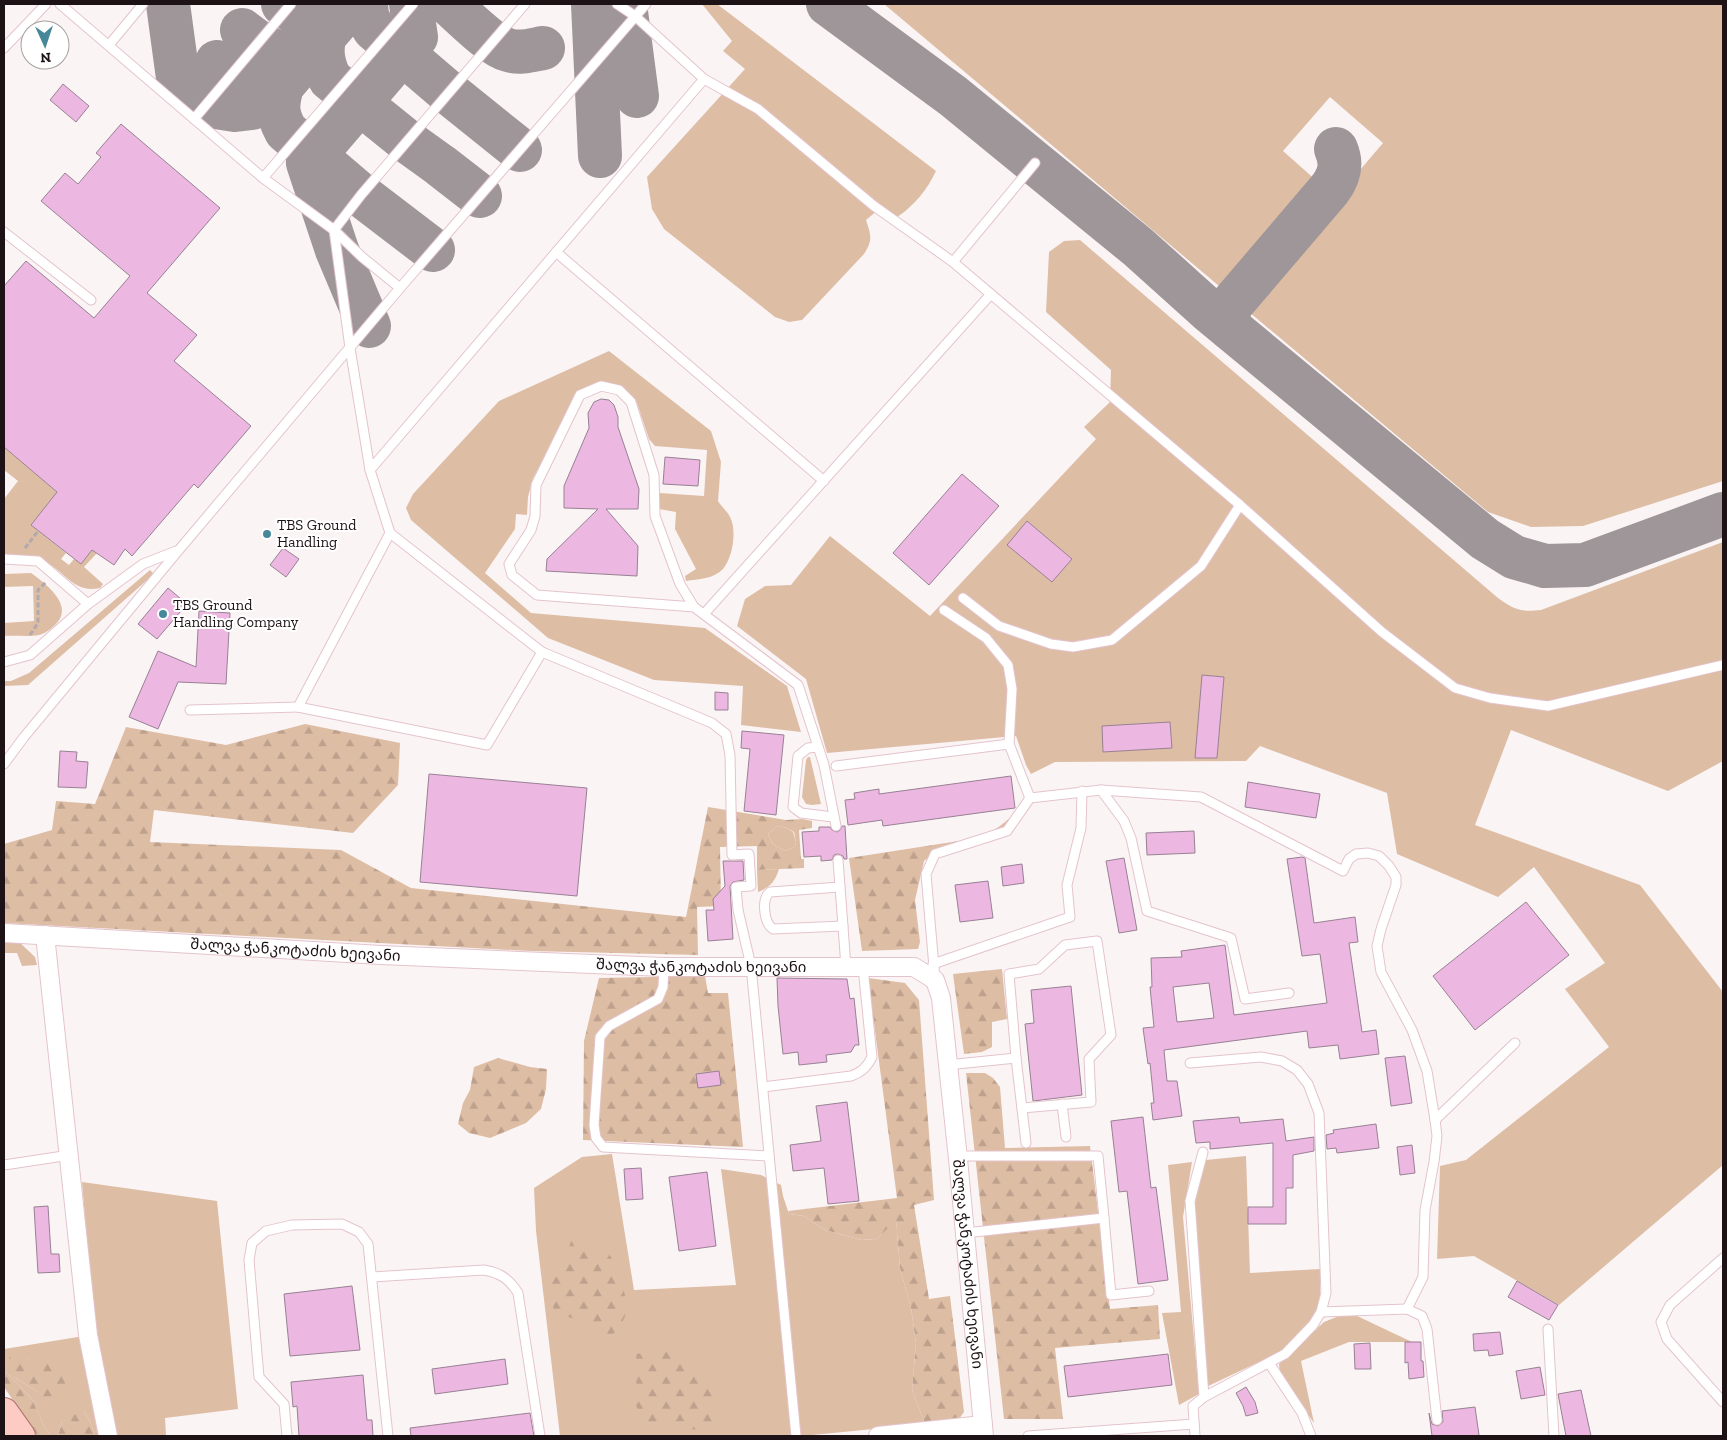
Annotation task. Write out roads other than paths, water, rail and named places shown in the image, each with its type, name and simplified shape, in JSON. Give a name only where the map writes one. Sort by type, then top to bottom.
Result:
[{"type":"main road","points":[[4,1412],[21,1436]]},
{"type":"street","name":"შალვა ჭანკოტაძის ხეივანი","points":[[4,932],[381,955],[664,967],[914,967],[934,972],[941,998],[984,1430]]},
{"type":"street","points":[[45,936],[88,1335],[108,1436]]},
{"type":"street","points":[[878,1436],[984,1430]]},
{"type":"lane","points":[[4,48],[46,4]]},
{"type":"lane","points":[[60,4],[263,178],[334,230],[362,257],[400,288]]},
{"type":"lane","points":[[109,45],[143,4]]},
{"type":"lane","points":[[194,119],[291,4]]},
{"type":"lane","points":[[263,178],[413,4]]},
{"type":"lane","points":[[525,4],[361,194],[334,230],[350,348],[370,470],[390,533],[542,652],[712,723],[726,734],[730,755],[732,855],[749,854],[751,886],[736,888],[738,910],[751,966],[796,1436]]},
{"type":"lane","points":[[618,4],[635,16],[704,79],[758,109],[874,206],[952,262],[1240,505],[1382,632],[1455,688],[1490,698],[1548,706],[1723,664]]},
{"type":"lane","points":[[4,764],[24,737],[178,551],[400,288],[646,4]]},
{"type":"lane","points":[[370,470],[704,79]]},
{"type":"lane","points":[[952,262],[1035,163]]},
{"type":"lane","points":[[4,232],[91,300]]},
{"type":"lane","points":[[556,252],[824,481]]},
{"type":"lane","points":[[704,614],[991,294]]},
{"type":"lane","points":[[694,608],[680,584],[655,516],[654,475],[631,402],[619,390],[601,386],[586,391],[580,395],[536,485],[535,516],[531,530],[509,564],[512,575],[537,595],[694,608],[798,685],[824,765],[836,826]]},
{"type":"lane","points":[[963,598],[999,626],[1051,644],[1073,647],[1112,640],[1202,566],[1240,505]]},
{"type":"lane","points":[[298,707],[390,533]]},
{"type":"lane","points":[[4,662],[30,655],[88,604],[143,564],[178,551]]},
{"type":"lane","points":[[4,559],[38,561],[88,604]]},
{"type":"lane","points":[[944,610],[986,638],[1008,665],[1012,689],[1009,744],[1030,798]]},
{"type":"lane","points":[[190,710],[298,707],[486,745],[542,652]]},
{"type":"lane","points":[[836,766],[1009,744]]},
{"type":"lane","points":[[818,746],[808,748],[798,756],[793,807],[801,813],[833,817]]},
{"type":"lane","points":[[1082,791],[1081,828],[1067,885],[1070,916],[934,972],[926,874],[935,854],[1007,831],[1030,798],[1082,791],[1101,790],[1200,797],[1343,871],[1349,859],[1356,854],[1368,853],[1379,856],[1390,866],[1396,877],[1396,885],[1377,946],[1381,972],[1412,1030],[1428,1071],[1437,1136],[1425,1210],[1423,1277],[1407,1310]]},
{"type":"lane","points":[[1101,790],[1124,821],[1131,838],[1147,911],[1231,938],[1245,999],[1289,993]]},
{"type":"lane","points":[[763,1087],[851,1076],[860,1073],[868,1066],[872,1057],[854,967],[842,926],[838,860]]},
{"type":"lane","points":[[840,887],[770,892],[765,898],[766,921],[772,930],[842,926]]},
{"type":"lane","points":[[1022,1108],[1091,1102],[1088,1059],[1111,1035],[1097,941],[1065,945],[1039,969],[1009,974],[1016,1058],[1026,1143]]},
{"type":"lane","points":[[664,967],[663,987],[658,999],[609,1026],[600,1037],[594,1125],[596,1138],[603,1147],[769,1156]]},
{"type":"lane","points":[[1435,1120],[1515,1043]]},
{"type":"lane","points":[[1190,1064],[1261,1057],[1282,1061],[1298,1070],[1308,1084],[1319,1113],[1326,1293],[1321,1312],[1313,1325],[1285,1354],[1204,1397],[1193,1406],[1195,1436]]},
{"type":"lane","points":[[948,1065],[1016,1058]]},
{"type":"lane","points":[[1062,1104],[1066,1137]]},
{"type":"lane","points":[[1204,1152],[1190,1201],[1204,1397]]},
{"type":"lane","points":[[4,1165],[70,1155]]},
{"type":"lane","points":[[958,1156],[1098,1156],[1111,1295],[1149,1291]]},
{"type":"lane","points":[[965,1233],[1104,1218]]},
{"type":"lane","points":[[287,1436],[284,1404],[259,1376],[249,1260],[252,1244],[266,1232],[292,1224],[342,1224],[359,1232],[368,1244],[388,1436]]},
{"type":"lane","points":[[1723,1258],[1670,1305],[1661,1322],[1666,1339],[1723,1402]]},
{"type":"lane","points":[[372,1277],[484,1270],[499,1273],[511,1282],[518,1293],[540,1436]]},
{"type":"lane","points":[[1321,1312],[1407,1310],[1422,1316],[1427,1329],[1437,1420]]},
{"type":"lane","points":[[1548,1329],[1554,1436]]},
{"type":"lane","points":[[1268,1363],[1302,1413],[1311,1436]]},
{"type":"lane","points":[[1028,1436],[1194,1424]]},
{"type":"place","name":"TBS Ground Handling","points":[[267,534]]},
{"type":"place","name":"TBS Ground Handling Company","points":[[163,614]]}]
